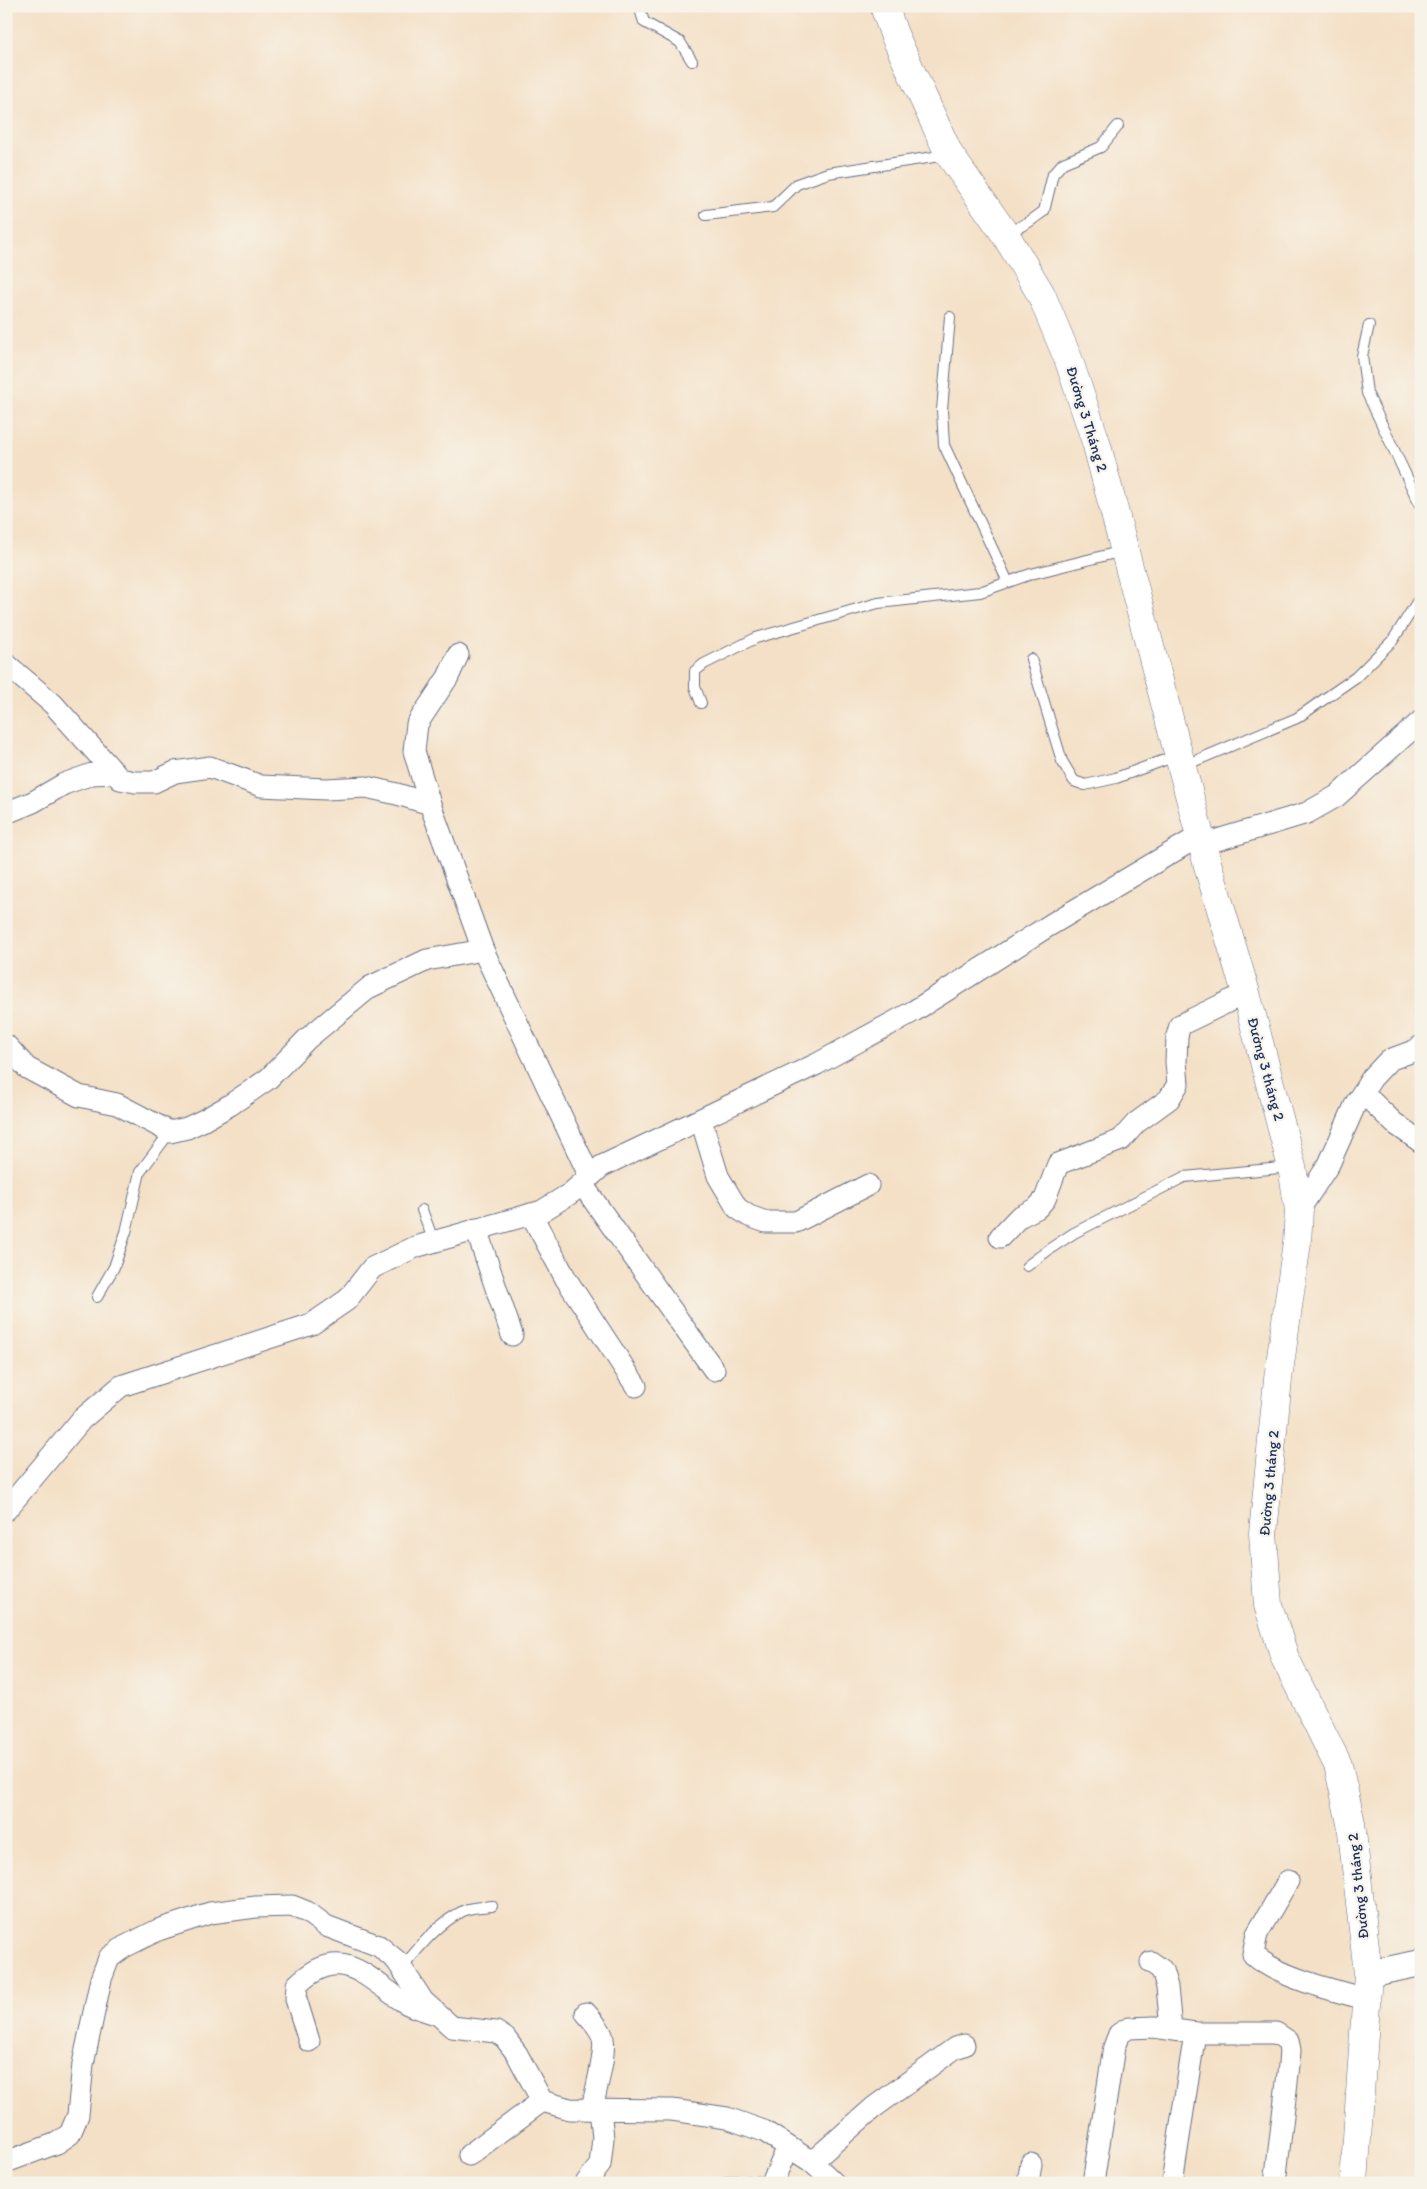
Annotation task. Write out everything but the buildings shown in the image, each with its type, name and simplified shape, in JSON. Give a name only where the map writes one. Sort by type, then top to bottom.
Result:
[{"type":"main road","name":"Đường 3 Tháng 2","points":[[884,6],[894,34],[949,154],[1005,234],[1041,294],[1069,361],[1096,442],[1204,848],[1219,897]]},
{"type":"main road","name":"Đường 3 tháng 2","points":[[1219,897],[1292,1167],[1299,1210],[1297,1242],[1278,1379],[1263,1533],[1268,1605],[1286,1658],[1338,1765],[1351,1823],[1367,1987],[1354,2183]]},
{"type":"street","points":[[458,655],[448,677],[417,724],[414,751],[430,804],[483,950],[586,1180],[714,1370]]},
{"type":"street","points":[[6,664],[53,704],[120,779],[135,782],[154,782],[175,772],[210,767],[261,786],[326,789],[366,787],[430,804]]},
{"type":"street","points":[[6,1510],[82,1419],[121,1386],[312,1324],[347,1300],[372,1268],[415,1247],[542,1211],[571,1193],[602,1166],[817,1064],[914,1011],[1050,925],[1204,848],[1307,813],[1337,796],[1421,721]]},
{"type":"street","points":[[6,813],[33,802],[64,784],[92,774],[114,773]]},
{"type":"street","points":[[6,1045],[28,1068],[79,1096],[117,1104],[170,1132],[187,1128],[204,1120],[268,1079],[307,1039],[370,987],[427,960],[483,950]]},
{"type":"street","points":[[1000,1237],[1019,1217],[1037,1208],[1045,1199],[1058,1164],[1121,1140],[1136,1123],[1169,1099],[1178,1084],[1176,1045],[1180,1025],[1246,992]]},
{"type":"street","points":[[1299,1210],[1329,1164],[1372,1078],[1389,1060],[1416,1050],[1421,1046]]},
{"type":"street","points":[[1363,1093],[1394,1123],[1421,1142]]},
{"type":"street","points":[[701,1120],[718,1176],[737,1208],[749,1216],[766,1222],[796,1222],[868,1185]]},
{"type":"street","points":[[531,1214],[566,1279],[636,1386]]},
{"type":"street","points":[[476,1229],[512,1335]]},
{"type":"street","points":[[1288,1881],[1258,1934],[1253,1954],[1261,1962],[1315,1985],[1367,1987],[1421,1963]]},
{"type":"street","points":[[6,2162],[57,2143],[70,2134],[78,2115],[82,2064],[101,1978],[109,1958],[124,1946],[150,1934],[210,1913],[256,1907],[292,1906],[307,1912],[326,1926],[379,1946],[397,1961],[423,2001],[435,2014],[452,2027],[496,2032],[505,2038],[517,2054],[542,2101],[570,2109],[672,2110],[727,2118],[764,2132],[788,2146],[812,2162],[834,2183]]},
{"type":"street","points":[[1151,1962],[1162,1970],[1167,1987],[1170,2029]]},
{"type":"street","points":[[309,2041],[296,1999],[297,1985],[307,1976],[333,1965],[358,1970],[405,2002],[435,2014]]},
{"type":"street","points":[[586,2013],[603,2037],[604,2057],[597,2082],[596,2109],[603,2138],[600,2165],[586,2183]]},
{"type":"street","points":[[1093,2183],[1114,2047],[1119,2034],[1129,2028],[1154,2027],[1195,2033],[1276,2033],[1288,2041],[1290,2050],[1289,2065],[1275,2183]]},
{"type":"street","points":[[1172,2183],[1195,2033]]},
{"type":"street","points":[[812,2162],[873,2108],[955,2048],[964,2045]]},
{"type":"street","points":[[469,2155],[542,2101]]},
{"type":"street","points":[[772,2182],[788,2146]]},
{"type":"lane","points":[[639,6],[644,22],[680,42],[692,61]]},
{"type":"lane","points":[[1005,234],[1029,222],[1044,211],[1053,174],[1063,163],[1101,147],[1118,126]]},
{"type":"lane","points":[[706,215],[773,207],[797,184],[828,173],[949,154]]},
{"type":"lane","points":[[950,317],[942,410],[944,445],[1008,582]]},
{"type":"lane","points":[[1369,325],[1362,356],[1367,393],[1421,508]]},
{"type":"lane","points":[[701,703],[695,687],[695,671],[704,664],[756,638],[878,603],[972,593],[1031,574],[1124,551]]},
{"type":"lane","points":[[1031,659],[1062,761],[1074,781],[1085,785],[1181,760],[1296,718],[1356,677],[1393,640],[1421,596]]},
{"type":"lane","points":[[97,1297],[114,1267],[126,1232],[140,1172],[170,1132]]},
{"type":"lane","points":[[1028,1266],[1051,1248],[1074,1234],[1184,1177],[1292,1167]]},
{"type":"lane","points":[[422,1210],[434,1242]]},
{"type":"lane","points":[[402,1968],[418,1948],[442,1926],[466,1910],[492,1906]]},
{"type":"lane","points":[[725,2183],[732,2181],[772,2182]]}]
